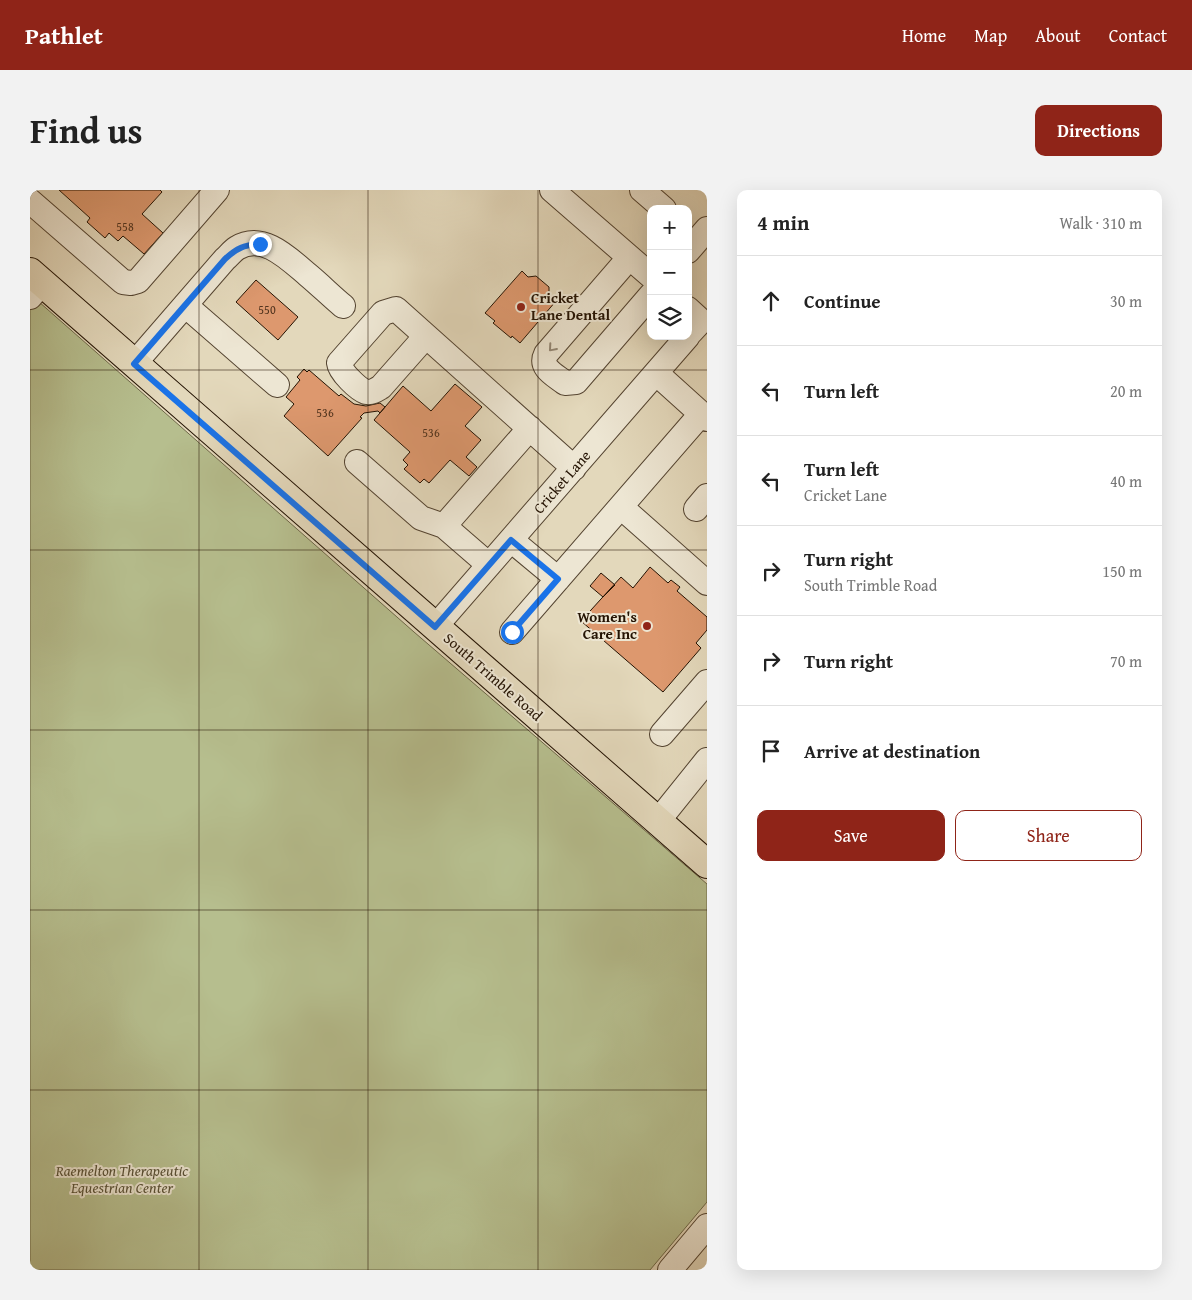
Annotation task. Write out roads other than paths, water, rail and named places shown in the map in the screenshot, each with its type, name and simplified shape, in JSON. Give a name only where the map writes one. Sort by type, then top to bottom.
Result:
[{"type":"main road","name":"South Trimble Road","points":[[34,284],[134,364],[707,864]]},
{"type":"street","points":[[32,208],[123,282],[131,283],[138,281],[217,190]]},
{"type":"street","points":[[552,190],[647,273]]},
{"type":"street","points":[[642,190],[659,205]]},
{"type":"street","points":[[134,364],[236,248],[247,244],[260,244],[272,247],[286,256],[343,306]]},
{"type":"street","points":[[629,258],[546,354],[545,368],[565,383],[576,382],[650,295]]},
{"type":"street","points":[[186,305],[277,385]]},
{"type":"street","name":"Cricket Lane","points":[[692,312],[701,320],[692,331]]},
{"type":"street","points":[[426,336],[574,468]]},
{"type":"street","name":"Cricket Lane","points":[[435,627],[685,340]]},
{"type":"street","points":[[512,632],[620,507],[704,416],[656,373]]},
{"type":"street","points":[[444,526],[530,428]]},
{"type":"street","points":[[357,462],[421,518],[444,526],[489,565]]},
{"type":"street","points":[[620,507],[707,583]]},
{"type":"street","points":[[511,540],[558,579]]},
{"type":"street","points":[[662,734],[707,682]]},
{"type":"street","points":[[658,821],[705,767]]},
{"type":"street","points":[[670,1270],[707,1226]]},
{"type":"place","name":"Cricket Lane Dental","points":[[521,307]]},
{"type":"place","name":"Women's Care Inc","points":[[647,626]]},
{"type":"park label","name":"Raemelton Therapeutic Equestrian Center","points":[[122,1180]]}]
